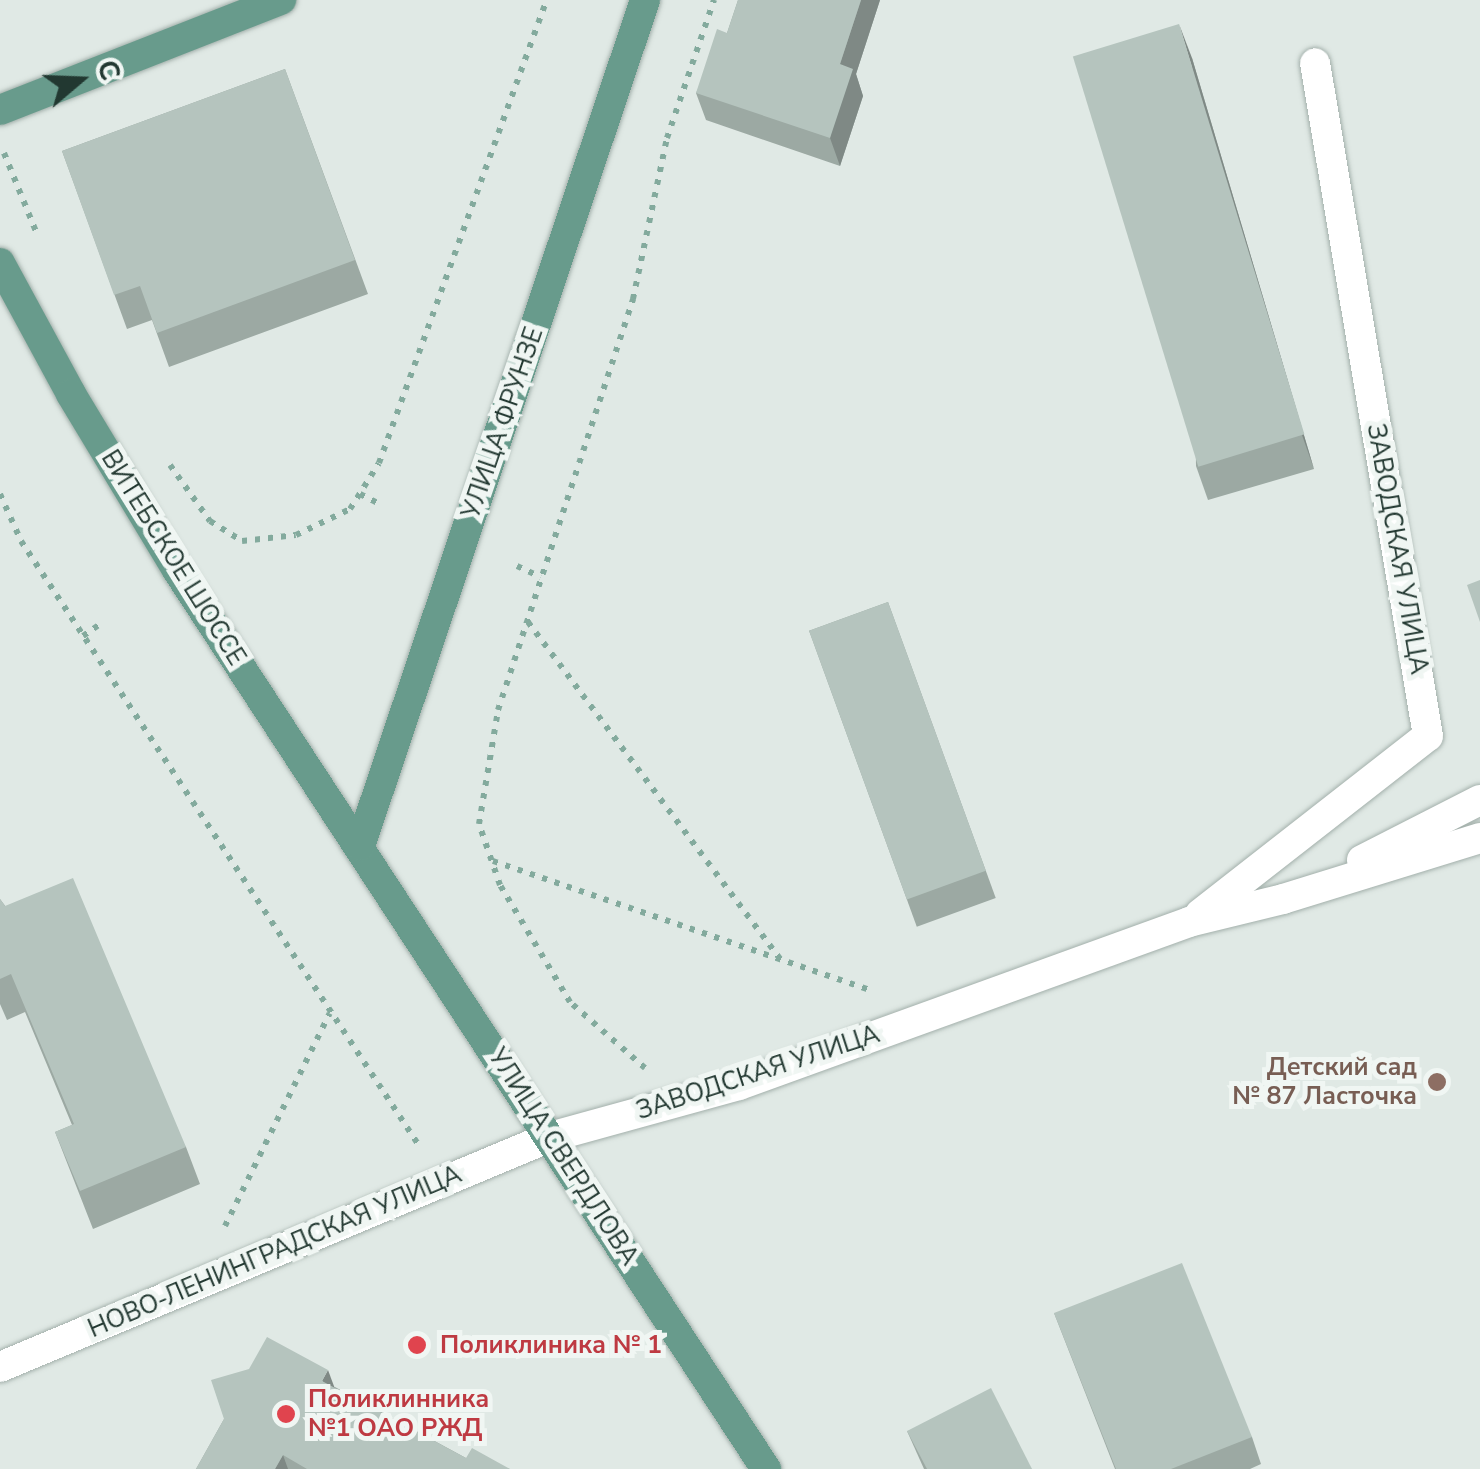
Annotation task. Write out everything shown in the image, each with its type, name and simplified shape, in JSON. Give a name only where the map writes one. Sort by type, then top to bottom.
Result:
[{"type":"main road","points":[[0,110],[281,0]]},
{"type":"main road","name":"УЛИЦА ФРУНЗЕ","points":[[360,846],[645,0]]},
{"type":"main road","name":"ВИТЕБСКОЕ ШОССЕ","points":[[0,263],[71,394],[177,570],[360,846]]},
{"type":"main road","name":"УЛИЦА СВЕРДЛОВА","points":[[360,846],[766,1469]]},
{"type":"street","name":"ЗАВОДСКАЯ УЛИЦА","points":[[1189,922],[1428,736],[1315,63]]},
{"type":"street","name":"ЗАВОДСКАЯ УЛИЦА","points":[[1283,899],[1480,800]]},
{"type":"street","name":"ЗАВОДСКАЯ УЛИЦА","points":[[550,1137],[739,1085],[1189,922],[1283,899],[1480,838]]},
{"type":"street","name":"НОВО-ЛЕНИНГРАДСКАЯ УЛИЦА","points":[[0,1368],[550,1137]]},
{"type":"path","points":[[168,462],[210,521],[242,541],[296,535],[350,509],[378,463],[547,0]]},
{"type":"path","points":[[681,1101],[570,1002],[500,885],[479,824],[498,710],[632,299],[667,138],[714,0]]},
{"type":"path","points":[[0,142],[38,237]]},
{"type":"path","points":[[0,494],[21,541],[443,1182]]},
{"type":"path","points":[[360,494],[382,505]]},
{"type":"path","points":[[219,538],[227,532]]},
{"type":"path","points":[[517,566],[542,577]]},
{"type":"path","points":[[527,621],[781,960]]},
{"type":"path","points":[[83,636],[99,625]]},
{"type":"path","points":[[492,860],[936,1014]]},
{"type":"path","points":[[196,1286],[330,1012]]},
{"type":"building","points":[[738,0],[861,0],[840,64],[853,69],[830,138],[696,93],[717,29],[727,33]]},
{"type":"building","points":[[1179,24],[1304,434],[1198,467],[1073,56]]},
{"type":"building","points":[[285,69],[355,260],[157,333],[140,286],[114,295],[62,151]]},
{"type":"building","points":[[1480,580],[1480,622],[1467,585]]},
{"type":"building","points":[[888,602],[986,871],[907,899],[809,631]]},
{"type":"building","points":[[73,878],[186,1147],[80,1191],[55,1132],[74,1124],[11,974],[0,979],[0,899],[5,906]]},
{"type":"building","points":[[1182,1263],[1252,1437],[1171,1469],[1116,1469],[1054,1313]]},
{"type":"building","name":"Поликлинника №1 ОАО РЖД","points":[[267,1337],[328,1370],[322,1381],[466,1458],[472,1448],[510,1469],[307,1469],[283,1455],[275,1469],[196,1469],[224,1419],[211,1380],[249,1369]]},
{"type":"building","points":[[991,1388],[1032,1469],[927,1469],[907,1431]]},
{"type":"place","name":"Детский сад № 87 Ласточка","points":[[1437,1082]]},
{"type":"place","name":"Поликлиника № 1","points":[[417,1345]]},
{"type":"place","name":"Поликлинника №1 ОАО РЖД","points":[[286,1414]]}]
